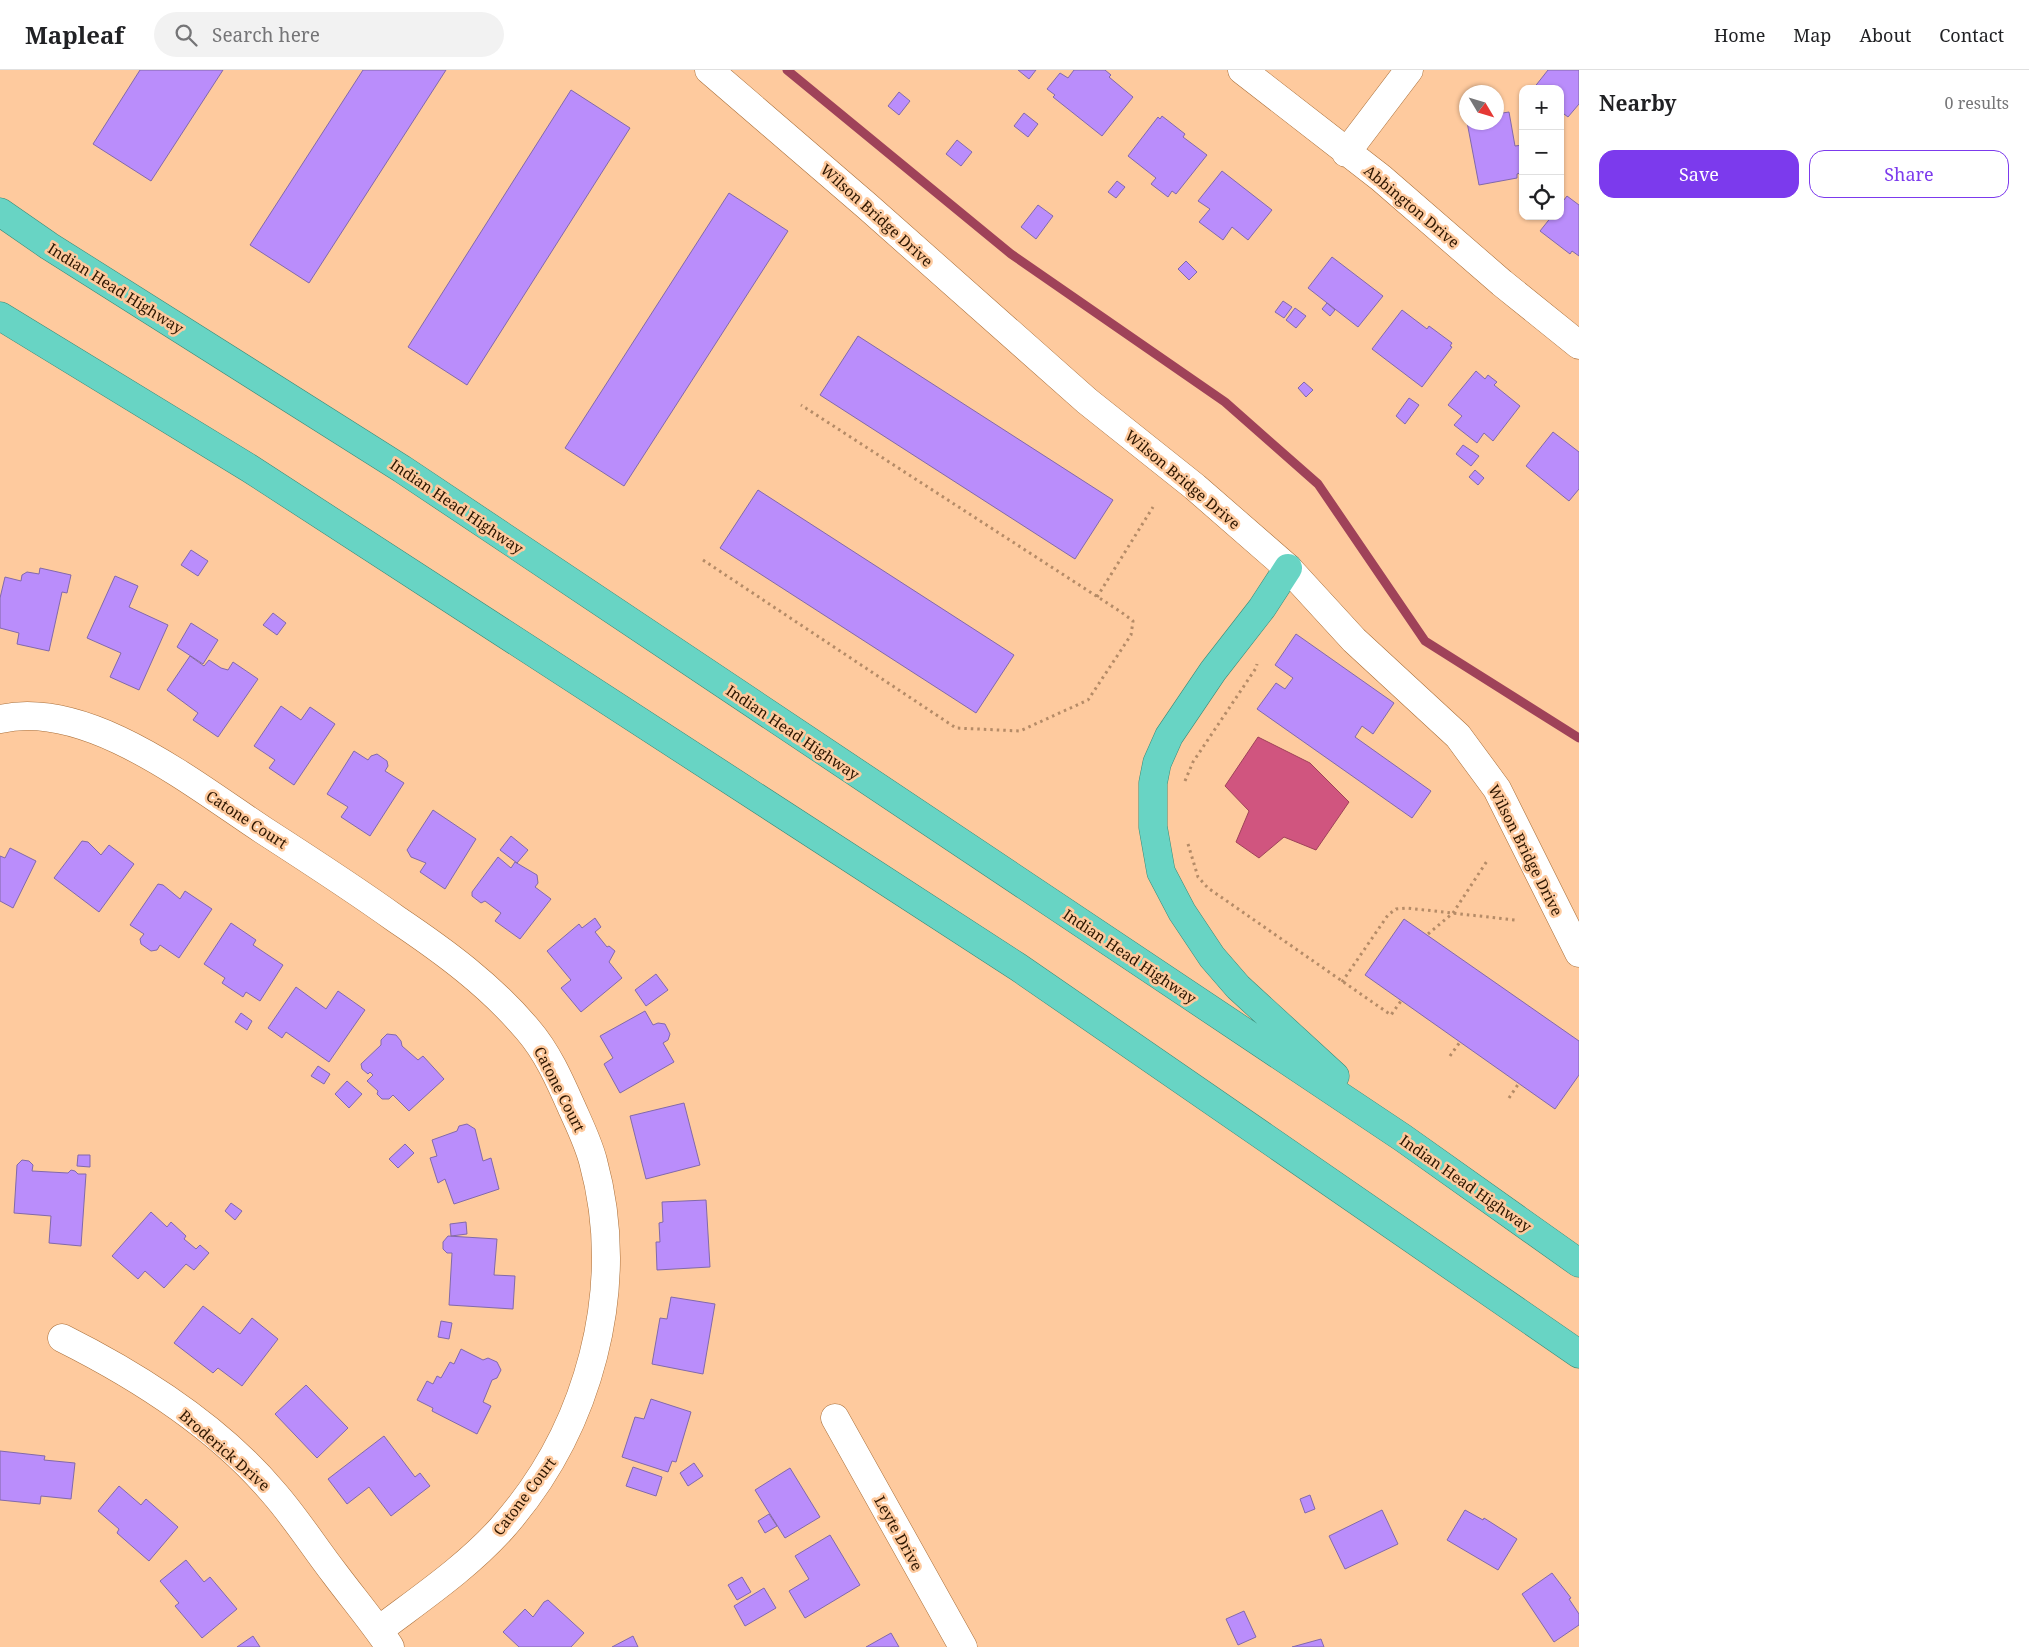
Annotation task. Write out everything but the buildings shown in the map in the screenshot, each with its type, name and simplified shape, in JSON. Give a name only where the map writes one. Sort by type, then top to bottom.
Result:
[{"type":"highway","name":"Indian Head Highway","points":[[0,212],[49,246],[402,469],[1403,1138],[1579,1263]]},
{"type":"highway","points":[[0,316],[249,468],[1018,967],[1579,1354]]},
{"type":"highway","points":[[1288,568],[1262,608],[1213,671],[1169,736],[1157,764],[1153,783],[1151,806],[1157,854],[1161,872],[1182,912],[1212,957],[1238,987],[1403,1138]]},
{"type":"street","name":"Wilson Bridge Drive","points":[[710,70],[1087,401],[1195,487],[1288,568],[1354,640],[1458,736],[1497,789],[1579,953]]},
{"type":"street","name":"Abbington Drive","points":[[1242,70],[1381,178],[1502,283],[1579,345]]},
{"type":"street","points":[[1346,152],[1409,70]]},
{"type":"street","name":"Catone Court","points":[[0,719],[18,715],[55,716],[106,733],[173,770],[348,885],[461,964],[488,988],[531,1033],[547,1056],[581,1128],[593,1159],[601,1194],[607,1260],[604,1298],[597,1337],[584,1388],[574,1416],[559,1448],[542,1475],[503,1527],[384,1639]]},
{"type":"street","name":"Broderick Drive","points":[[62,1338],[117,1367],[151,1388],[201,1426],[253,1471],[292,1514],[384,1639]]},
{"type":"street","name":"Leyte Drive","points":[[835,1418],[963,1647]]},
{"type":"path","points":[[703,560],[956,728],[1020,732],[1088,700],[1131,635],[1133,621],[801,405]]},
{"type":"path","points":[[1097,597],[1154,507]]},
{"type":"path","points":[[1184,790],[1193,762],[1256,668],[1258,661]]},
{"type":"path","points":[[1187,840],[1198,876],[1208,888],[1391,1015],[1401,1001]]},
{"type":"path","points":[[1428,934],[1453,913],[1487,861]]},
{"type":"path","points":[[1342,982],[1392,911],[1400,908],[1515,920]]},
{"type":"path","points":[[1450,1056],[1460,1042]]},
{"type":"path","points":[[1509,1098],[1519,1084]]},
{"type":"shaded area","points":[[1258,737],[1310,763],[1349,802],[1316,850],[1284,837],[1259,858],[1236,842],[1249,811],[1225,786]]},
{"type":"waterway","points":[[787,70],[1011,254],[1225,402],[1318,484],[1425,641],[1579,738]]}]
